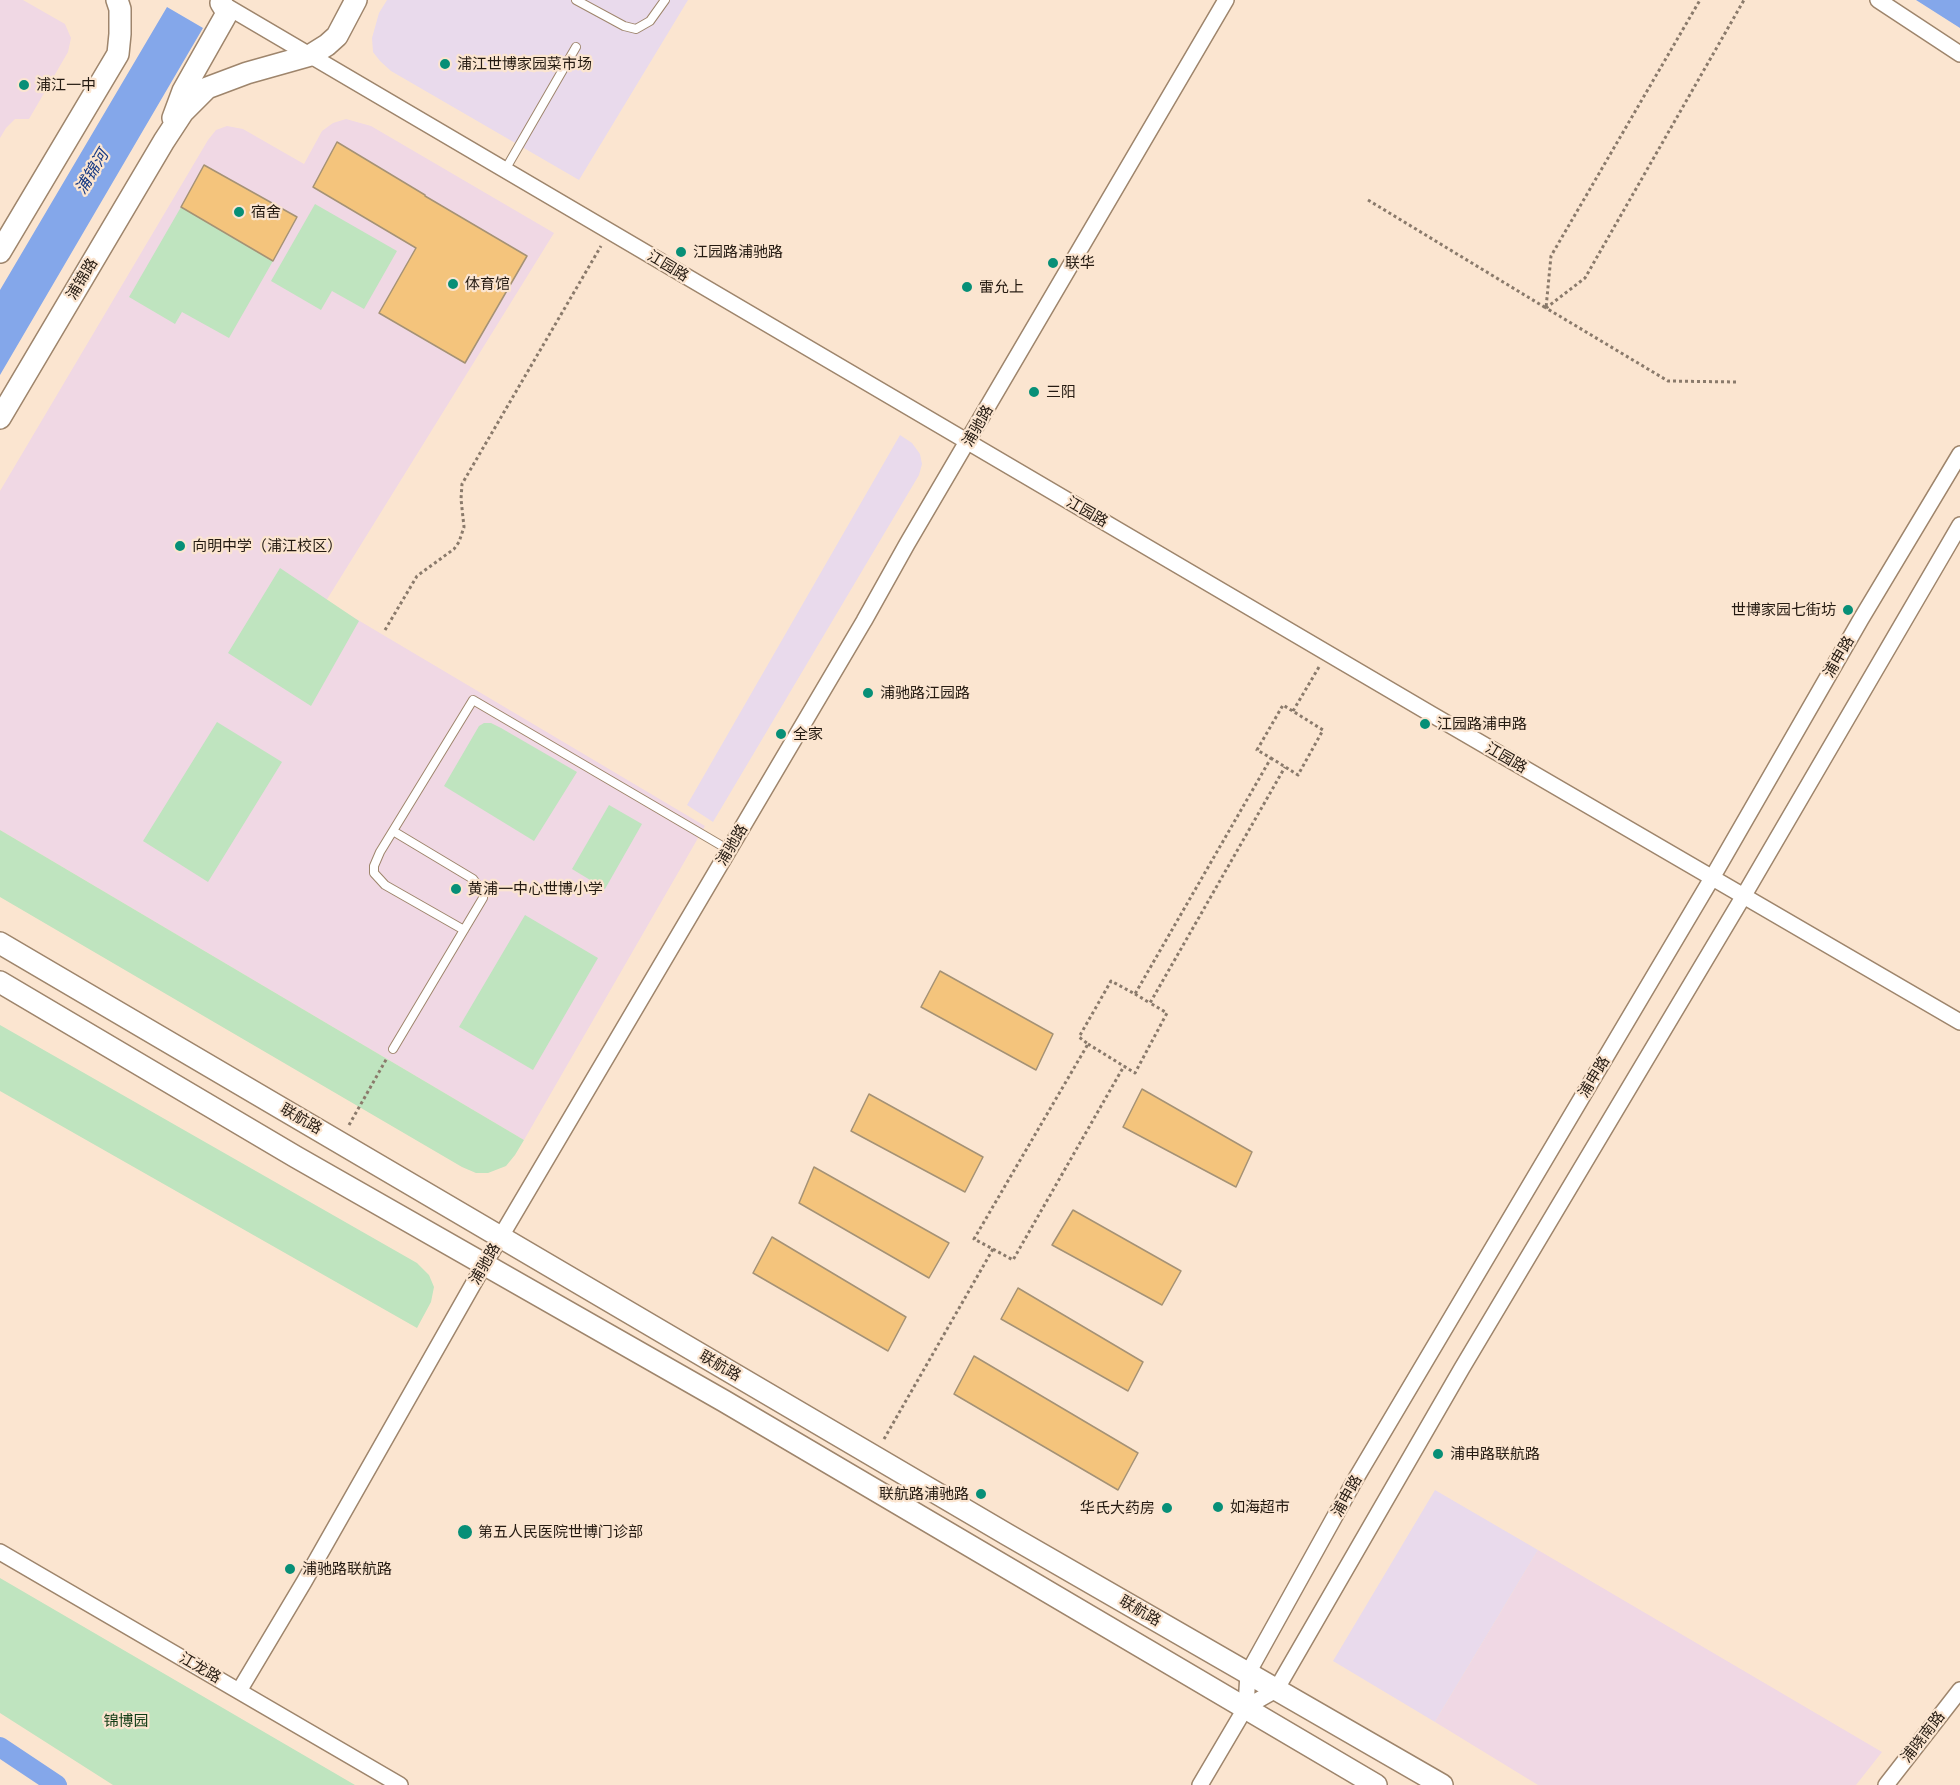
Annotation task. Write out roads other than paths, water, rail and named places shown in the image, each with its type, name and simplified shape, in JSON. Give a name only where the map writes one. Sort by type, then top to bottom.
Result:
[{"type":"street","points":[[0,252],[118,54],[120,9],[117,0]]},
{"type":"street","name":"浦锦路","points":[[0,418],[183,112],[207,88],[311,55],[337,36],[356,0]]},
{"type":"street","name":"浦驰路","points":[[238,1691],[304,1582],[484,1265],[1226,0]]},
{"type":"street","points":[[1878,0],[1960,54]]},
{"type":"street","name":"浦锦路","points":[[164,141],[183,91],[226,15],[226,11],[218,2]]},
{"type":"street","name":"江园路","points":[[218,2],[1960,1022]]},
{"type":"street","name":"浦申路","points":[[1200,1785],[1246,1707],[1248,1673],[1355,1480],[1960,454]]},
{"type":"street","name":"浦申路","points":[[1246,1707],[1276,1689],[1462,1368],[1743,897],[1960,525]]},
{"type":"street","name":"联航路","points":[[0,943],[874,1456],[1442,1785]]},
{"type":"street","name":"联航路","points":[[0,982],[296,1157],[735,1407],[1376,1785]]},
{"type":"street","name":"江龙路","points":[[0,1552],[400,1785]]},
{"type":"street","name":"浦晓南路","points":[[1886,1785],[1960,1690]]},
{"type":"lane","points":[[576,0],[624,26],[636,29],[650,21],[665,0]]},
{"type":"lane","points":[[505,170],[576,47]]},
{"type":"lane","points":[[464,930],[385,885],[374,873],[377,859],[393,831],[473,700],[729,850]]},
{"type":"lane","points":[[393,831],[473,879],[483,892],[483,898],[393,1049]]},
{"type":"water","points":[[1916,0],[1960,0],[1960,28]]},
{"type":"water","name":"浦锦河","points":[[167,7],[203,28],[0,375],[0,290]]},
{"type":"waterway","points":[[0,1747],[57,1785]]},
{"type":"place","name":"浦江世博家园菜市场","points":[[445,64]]},
{"type":"place","name":"浦江一中","points":[[24,85]]},
{"type":"place","name":"宿舍","points":[[239,212]]},
{"type":"place","name":"江园路浦驰路","points":[[681,252]]},
{"type":"place","name":"联华","points":[[1053,263]]},
{"type":"place","name":"体育馆","points":[[453,284]]},
{"type":"place","name":"雷允上","points":[[967,287]]},
{"type":"place","name":"三阳","points":[[1034,392]]},
{"type":"place","name":"向明中学（浦江校区）","points":[[180,546]]},
{"type":"place","name":"世博家园七街坊","points":[[1848,610]]},
{"type":"place","name":"浦驰路江园路","points":[[868,693]]},
{"type":"place","name":"江园路浦申路","points":[[1425,724]]},
{"type":"place","name":"全家","points":[[781,734]]},
{"type":"place","name":"黄浦一中心世博小学","points":[[456,889]]},
{"type":"place","name":"浦申路联航路","points":[[1438,1454]]},
{"type":"place","name":"联航路浦驰路","points":[[981,1494]]},
{"type":"place","name":"如海超市","points":[[1218,1507]]},
{"type":"place","name":"华氏大药房","points":[[1167,1508]]},
{"type":"place","name":"第五人民医院世博门诊部","points":[[465,1532]]},
{"type":"place","name":"浦驰路联航路","points":[[290,1569]]},
{"type":"park label","name":"锦博园","points":[[126,1721]]}]
